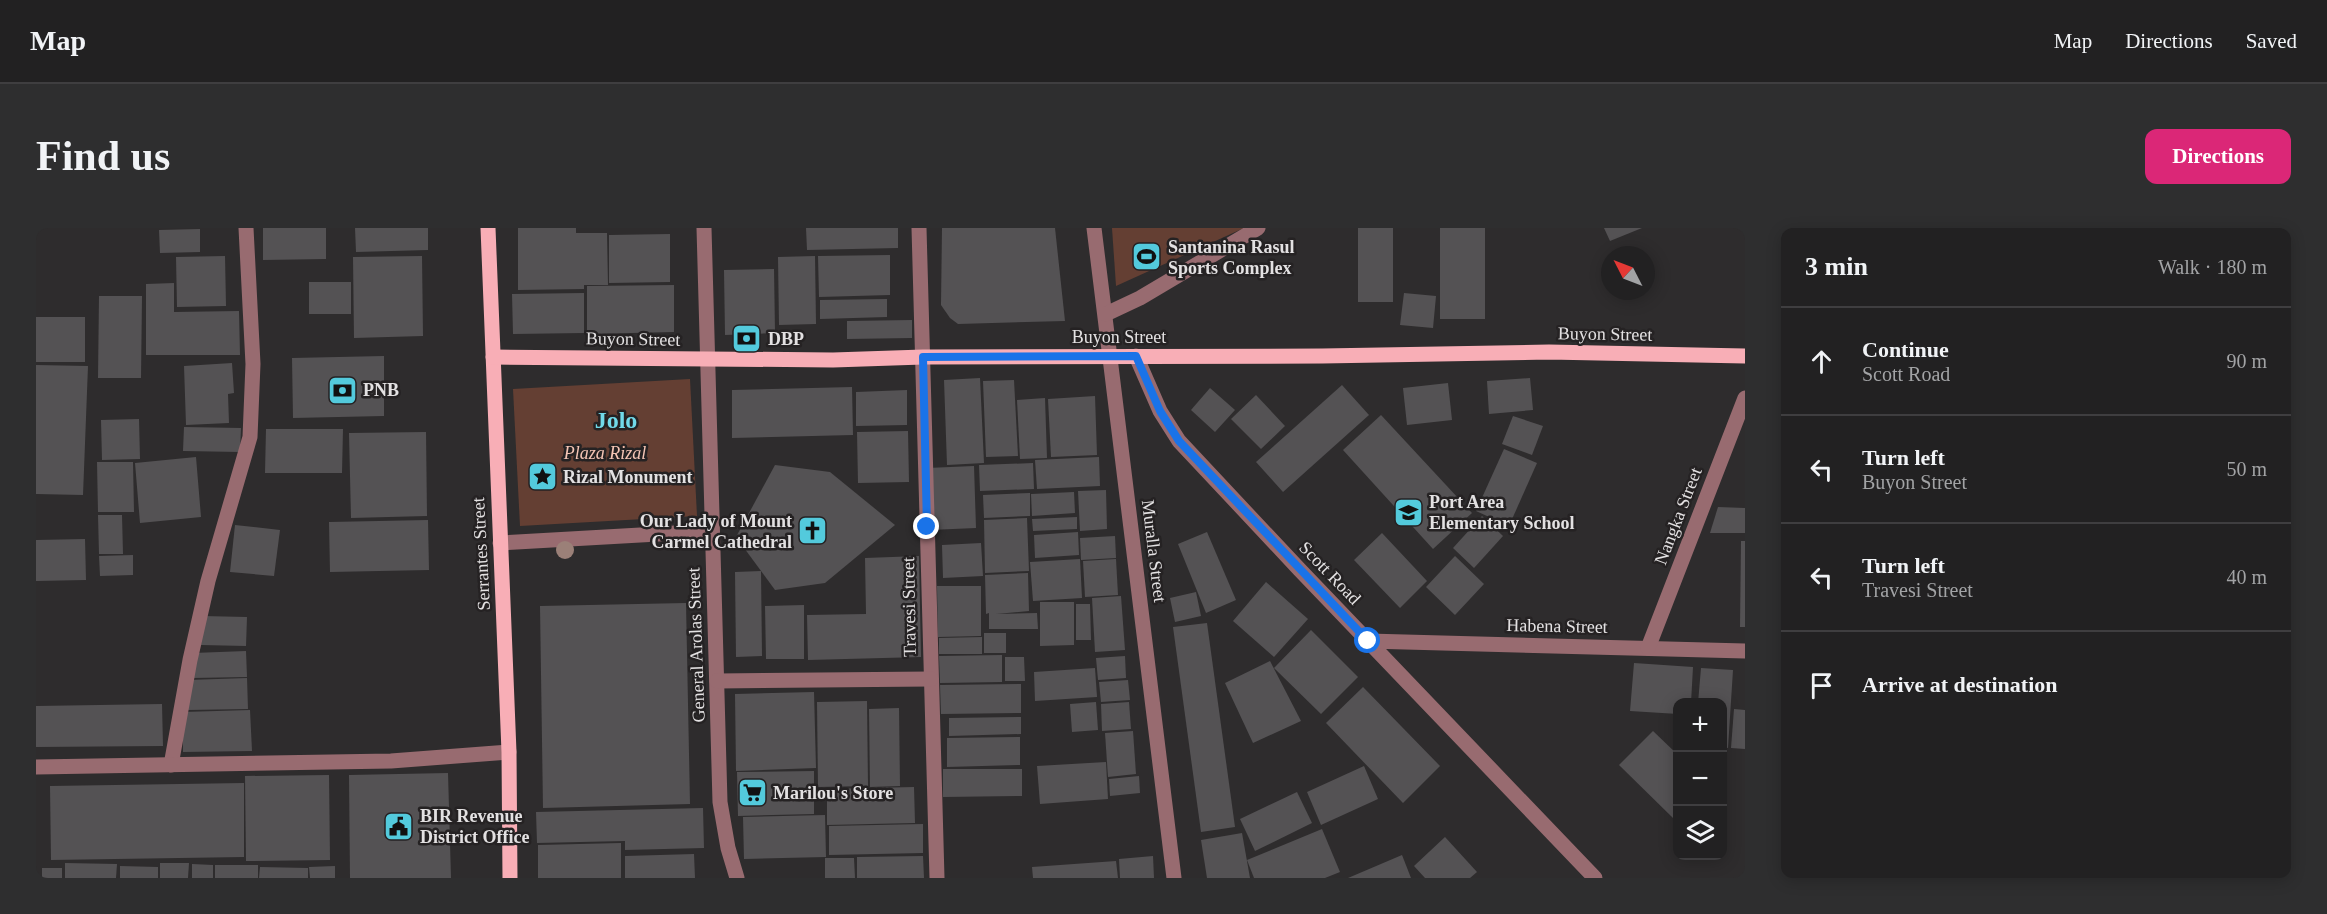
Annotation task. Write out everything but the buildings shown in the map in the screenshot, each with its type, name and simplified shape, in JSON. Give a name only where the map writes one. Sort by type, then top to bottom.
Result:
[{"type":"main road","name":"Serrantes Street","points":[[488,228],[509,752],[510,878]]},
{"type":"main road","name":"Buyon Street","points":[[493,357],[833,360],[923,357],[1322,356],[1549,352],[1745,356]]},
{"type":"street","points":[[171,765],[190,660],[208,581],[250,437],[253,364],[246,228]]},
{"type":"street","name":"General Arolas Street","points":[[704,228],[720,802],[728,848],[737,878]]},
{"type":"street","name":"Travesi Street","points":[[919,228],[937,878]]},
{"type":"street","name":"Muralla Street","points":[[1094,228],[1112,356],[1174,878]]},
{"type":"street","points":[[1106,314],[1140,298],[1258,228]]},
{"type":"street","name":"Scott Road","points":[[1136,356],[1160,411],[1179,441],[1595,878]]},
{"type":"street","name":"Nangka Street","points":[[1648,648],[1745,398]]},
{"type":"street","points":[[500,543],[711,531]]},
{"type":"street","name":"Habena Street","points":[[1368,641],[1745,651]]},
{"type":"street","points":[[717,681],[931,679]]},
{"type":"street","points":[[36,767],[391,761],[509,752]]},
{"type":"green space","name":"Santanina Rasul Sports Complex","points":[[1112,228],[1244,228],[1116,286]]},
{"type":"green space","name":"Plaza Rizal","points":[[690,379],[697,516],[520,526],[513,389]]},
{"type":"place","name":"Santanina Rasul Sports Complex","points":[[1147,257]]},
{"type":"place","name":"DBP","points":[[747,339]]},
{"type":"place","name":"PNB","points":[[342,390]]},
{"type":"place","name":"Rizal Monument","points":[[542,477]]},
{"type":"place","name":"Port Area Elementary School","points":[[1408,512]]},
{"type":"place","name":"Our Lady of Mount Carmel Cathedral","points":[[813,531]]},
{"type":"place","name":"Marilou's Store","points":[[752,793]]},
{"type":"place","name":"BIR Revenue District Office","points":[[399,826]]},
{"type":"district","name":"Jolo","points":[[616,420]]},
{"type":"route","points":[[927,527],[923,357],[1136,356],[1160,411],[1179,441],[1368,641]]}]
